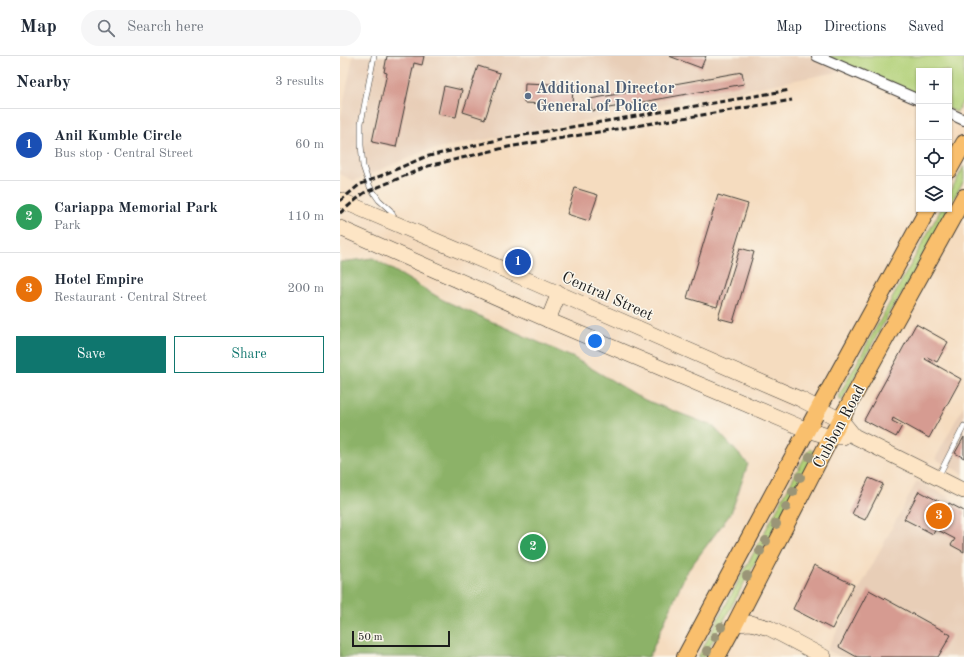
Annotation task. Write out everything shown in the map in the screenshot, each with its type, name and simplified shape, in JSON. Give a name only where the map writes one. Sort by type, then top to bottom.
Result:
[{"type":"main road","points":[[952,165],[964,143]]},
{"type":"main road","name":"Cubbon Road","points":[[717,657],[831,437],[964,197]]},
{"type":"main road","name":"Central Street","points":[[340,200],[559,293],[819,408],[841,420],[854,436],[964,491]]},
{"type":"main road","name":"Cubbon Road","points":[[685,657],[926,212]]},
{"type":"main road","name":"Central Street","points":[[340,228],[548,320],[807,430],[831,437],[854,436]]},
{"type":"main road","points":[[548,320],[559,293]]},
{"type":"main road","points":[[735,624],[751,623],[769,628],[824,657]]},
{"type":"street","points":[[817,56],[916,99]]},
{"type":"street","points":[[952,114],[964,120]]},
{"type":"lane","points":[[374,56],[361,123],[363,166],[370,187],[379,200],[392,213],[394,223]]},
{"type":"lane","points":[[938,478],[964,426]]},
{"type":"shaded area","name":"Additional Director General of Police","points":[[353,56],[808,56],[843,71],[425,151],[354,181],[340,174],[340,121]]},
{"type":"shaded area","points":[[964,405],[964,474],[935,459]]},
{"type":"shaded area","points":[[917,481],[964,505],[964,657],[841,657],[827,650]]},
{"type":"green space","points":[[827,56],[964,56],[964,99],[957,112],[952,110],[952,68],[916,68],[916,95]]},
{"type":"green space","points":[[964,166],[964,180],[952,202],[952,188]]},
{"type":"green space","points":[[939,212],[946,212],[906,287],[890,311],[842,400],[839,400],[841,392]]},
{"type":"green space","points":[[373,258],[443,300],[574,358],[645,400],[713,426],[748,464],[731,513],[686,573],[649,657],[340,657],[340,262]]},
{"type":"green space","points":[[809,449],[815,452],[704,657],[698,657]]},
{"type":"building","points":[[387,56],[424,56],[422,65],[414,63],[396,147],[372,142],[387,73],[384,72]]},
{"type":"building","points":[[669,56],[706,56],[701,68]]},
{"type":"building","points":[[478,66],[500,73],[485,119],[463,112]]},
{"type":"building","points":[[742,72],[744,84],[592,111],[590,99]]},
{"type":"building","points":[[525,83],[573,85],[572,105],[524,103]]},
{"type":"building","points":[[444,86],[462,90],[456,117],[438,114]]},
{"type":"building","points":[[575,188],[598,195],[589,221],[567,214]]},
{"type":"building","points":[[718,195],[748,204],[717,307],[687,298]]},
{"type":"building","points":[[740,248],[754,252],[733,322],[718,318]]},
{"type":"building","points":[[916,324],[948,342],[937,362],[927,357],[925,359],[961,379],[929,438],[893,418],[892,421],[902,426],[896,437],[864,420]]},
{"type":"building","points":[[964,437],[964,458],[955,453]]},
{"type":"building","points":[[869,478],[883,484],[865,520],[852,514]]},
{"type":"building","points":[[919,491],[948,506],[949,503],[964,511],[964,552],[951,545],[955,539],[936,529],[933,534],[904,519]]},
{"type":"building","points":[[814,565],[854,585],[832,629],[793,609]]},
{"type":"building","points":[[869,590],[951,635],[938,657],[857,657],[839,647]]},
{"type":"railway","points":[[340,201],[359,185],[425,157],[506,138],[790,90]]},
{"type":"railway","points":[[340,213],[364,193],[428,166],[508,147],[792,100]]},
{"type":"place","name":"Additional Director General of Police","points":[[528,96]]},
{"type":"place","name":"Anil Kumble Circle","points":[[518,262]]},
{"type":"place","name":"Hotel Empire","points":[[939,516]]},
{"type":"place","name":"Cariappa Memorial Park","points":[[533,547]]}]
